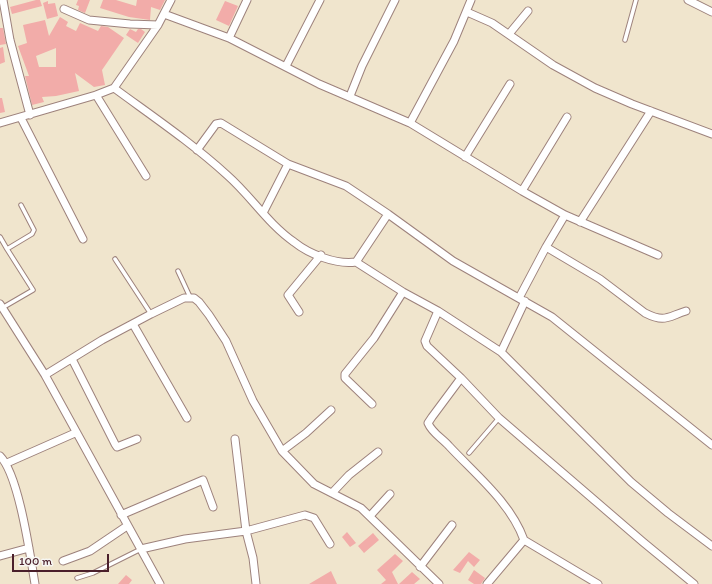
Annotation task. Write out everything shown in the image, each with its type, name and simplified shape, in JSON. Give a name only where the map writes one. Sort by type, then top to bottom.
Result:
[{"type":"street","points":[[3,0],[10,40],[30,115]]},
{"type":"street","points":[[0,123],[96,95],[114,88],[158,25],[171,0]]},
{"type":"street","points":[[229,38],[247,0]]},
{"type":"street","points":[[286,66],[320,0]]},
{"type":"street","points":[[350,96],[362,66],[395,0]]},
{"type":"street","points":[[410,123],[467,12],[471,0]]},
{"type":"street","points":[[688,0],[712,12]]},
{"type":"street","points":[[64,8],[89,20],[158,25]]},
{"type":"street","points":[[509,34],[528,11]]},
{"type":"street","points":[[467,12],[492,23],[553,65],[595,88],[650,111],[712,134]]},
{"type":"street","points":[[164,14],[229,38],[319,84],[410,123],[522,191],[565,215],[658,255]]},
{"type":"street","points":[[465,157],[510,84]]},
{"type":"street","points":[[114,88],[198,150],[228,176],[293,242],[308,251],[321,256],[347,263],[356,262],[403,292],[438,311],[501,352],[631,482],[668,513],[712,546]]},
{"type":"street","points":[[96,95],[146,176]]},
{"type":"street","points":[[580,222],[650,111]]},
{"type":"street","points":[[522,191],[567,117]]},
{"type":"street","points":[[21,118],[83,239]]},
{"type":"street","points":[[198,150],[216,124],[221,123],[288,164],[346,186],[453,261],[552,317],[712,445]]},
{"type":"street","points":[[263,213],[288,164]]},
{"type":"street","points":[[356,262],[388,214]]},
{"type":"street","points":[[501,352],[522,299],[546,247],[565,215]]},
{"type":"street","points":[[546,247],[573,262],[645,314],[656,319],[666,320],[686,311]]},
{"type":"street","points":[[299,312],[288,295],[321,256]]},
{"type":"street","points":[[372,404],[345,378],[345,374],[374,338],[403,292]]},
{"type":"street","points":[[45,375],[151,314],[190,297],[199,302],[226,341],[253,401],[282,451],[314,484],[362,508],[420,567],[440,584]]},
{"type":"street","points":[[1,306],[45,375],[75,433],[160,584]]},
{"type":"street","points":[[438,311],[425,341],[427,346],[461,378],[499,418],[642,542],[694,584]]},
{"type":"street","points":[[133,324],[187,418]]},
{"type":"street","points":[[72,359],[117,447],[137,439]]},
{"type":"street","points":[[461,378],[428,424],[431,430],[446,443],[503,505],[520,529],[524,540],[598,584]]},
{"type":"street","points":[[282,451],[306,433],[331,410]]},
{"type":"street","points":[[7,463],[75,433]]},
{"type":"street","points":[[235,439],[246,531],[253,558],[256,584]]},
{"type":"street","points":[[332,493],[349,475],[378,452]]},
{"type":"street","points":[[0,456],[7,463],[16,490],[29,548],[35,584]]},
{"type":"street","points":[[121,515],[204,480],[213,507]]},
{"type":"street","points":[[370,516],[390,494]]},
{"type":"street","points":[[141,549],[185,539],[246,531],[305,515],[310,515],[314,518],[330,544]]},
{"type":"street","points":[[420,567],[452,525]]},
{"type":"street","points":[[63,561],[90,551],[127,526]]},
{"type":"street","points":[[487,584],[524,540]]},
{"type":"street","points":[[0,556],[29,548]]},
{"type":"lane","points":[[625,40],[636,0]]},
{"type":"lane","points":[[7,249],[32,234],[34,230],[21,205]]},
{"type":"lane","points":[[0,237],[33,290],[1,306]]},
{"type":"lane","points":[[115,259],[151,314]]},
{"type":"lane","points":[[178,272],[190,297]]},
{"type":"lane","points":[[469,453],[499,418]]},
{"type":"lane","points":[[76,578],[93,573],[141,549]]},
{"type":"building","points":[[40,0],[42,6],[12,14],[10,7]]},
{"type":"building","points":[[78,0],[90,0],[85,13],[78,10],[79,6],[76,5]]},
{"type":"building","points":[[103,0],[116,0],[136,6],[137,0],[165,0],[160,10],[151,7],[150,20],[129,17],[100,8]]},
{"type":"building","points":[[48,1],[48,4],[55,3],[58,16],[47,19],[43,3]]},
{"type":"building","points":[[225,1],[238,6],[229,26],[216,20]]},
{"type":"building","points":[[60,17],[68,22],[66,26],[76,31],[80,23],[98,31],[101,26],[108,27],[124,38],[102,70],[105,85],[94,87],[75,73],[79,91],[56,96],[42,97],[44,102],[32,105],[25,76],[29,76],[18,46],[27,43],[23,25],[45,20],[49,36]],"holes":[[[56,48],[56,67],[39,67],[36,56]]]},
{"type":"building","points":[[0,28],[3,28],[6,44],[0,45]]},
{"type":"building","points":[[130,29],[136,32],[138,29],[141,29],[145,32],[138,43],[126,35]]},
{"type":"building","points":[[3,47],[5,62],[0,64],[0,48]]},
{"type":"building","points":[[0,98],[2,98],[5,112],[0,113]]},
{"type":"building","points":[[347,532],[356,543],[350,547],[342,537]]},
{"type":"building","points":[[373,533],[379,540],[364,553],[358,546]]},
{"type":"building","points":[[469,552],[480,560],[474,567],[468,561],[460,573],[453,570]]},
{"type":"building","points":[[395,554],[403,561],[392,572],[398,584],[381,584],[386,580],[377,570]]},
{"type":"building","points":[[474,570],[485,578],[481,584],[474,584],[468,580]]},
{"type":"building","points":[[331,571],[337,584],[309,584]]},
{"type":"building","points":[[412,572],[420,579],[414,584],[399,584]]},
{"type":"building","points":[[126,575],[132,580],[129,584],[118,584]]}]
